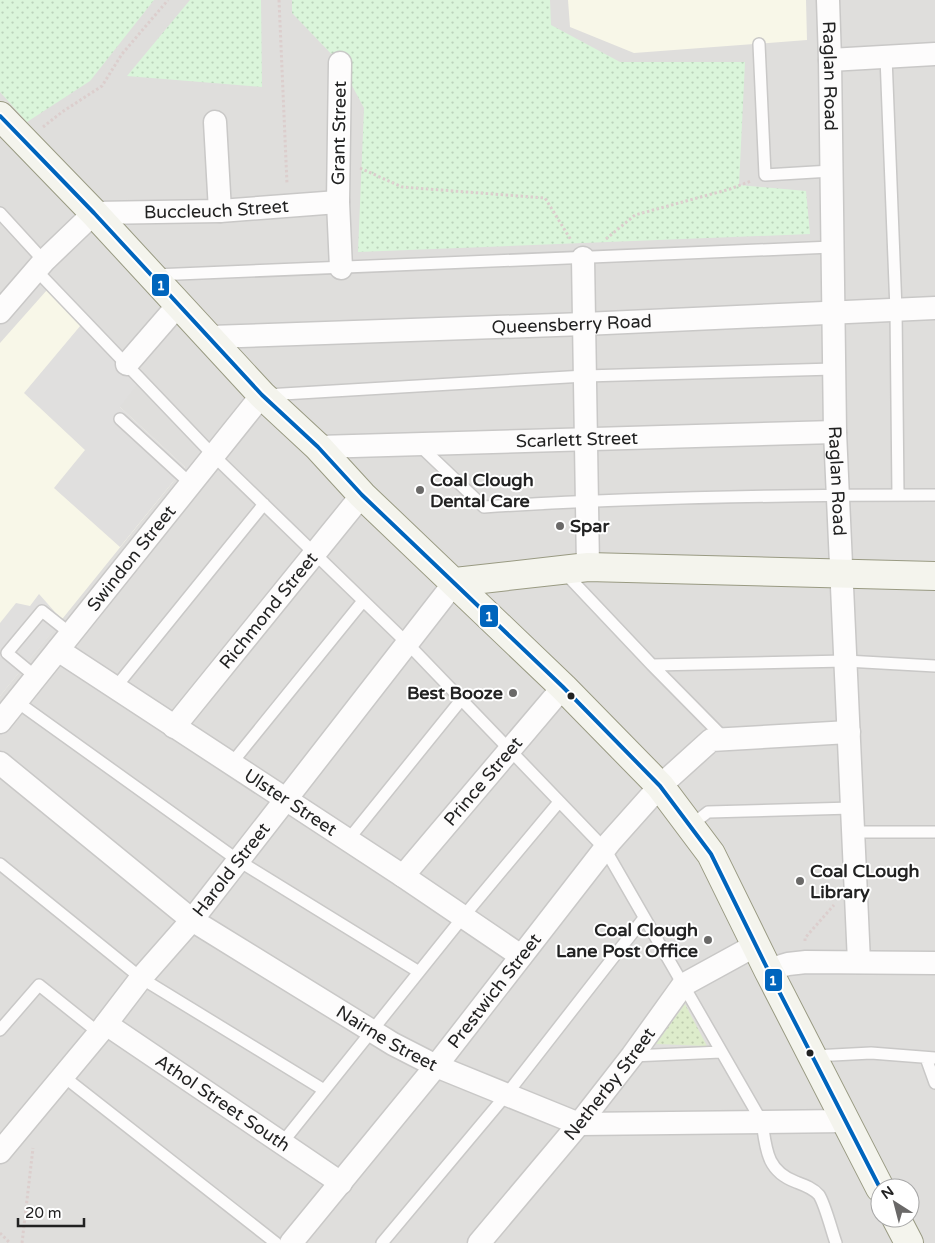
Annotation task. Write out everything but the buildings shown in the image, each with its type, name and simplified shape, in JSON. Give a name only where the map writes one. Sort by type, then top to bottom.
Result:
[{"type":"main road","points":[[0,116],[94,212],[262,396],[318,447],[362,495],[563,687],[660,786],[711,854],[875,1178]]},
{"type":"main road","points":[[455,582],[575,568],[935,576]]},
{"type":"main road","points":[[901,1228],[909,1243]]},
{"type":"street","name":"Raglan Road","points":[[828,0],[835,432],[859,962]]},
{"type":"street","points":[[830,60],[935,54]]},
{"type":"street","name":"Grant Street","points":[[340,63],[338,202],[341,268]]},
{"type":"street","points":[[214,122],[220,211]]},
{"type":"street","name":"Buccleuch Street","points":[[94,212],[220,211],[338,202]]},
{"type":"street","points":[[0,312],[7,289],[40,265],[94,212]]},
{"type":"street","points":[[575,568],[587,500],[583,258]]},
{"type":"street","points":[[126,364],[179,304]]},
{"type":"street","name":"Queensberry Road","points":[[210,337],[584,324],[935,308]]},
{"type":"street","name":"Swindon Street","points":[[0,722],[262,396]]},
{"type":"street","name":"Scarlett Street","points":[[318,447],[835,432]]},
{"type":"street","name":"Richmond Street","points":[[174,727],[362,495]]},
{"type":"street","name":"Harold Street","points":[[0,1152],[141,978],[192,920],[455,582]]},
{"type":"street","name":"Ulster Street","points":[[64,642],[115,688],[403,876],[521,956]]},
{"type":"street","name":"Prince Street","points":[[403,876],[563,687]]},
{"type":"street","name":"Prestwich Street","points":[[291,1243],[436,1066],[605,849],[660,786],[711,740],[849,732]]},
{"type":"street","name":"Nairne Street","points":[[0,763],[192,920],[372,1032],[436,1066],[578,1124],[845,1120]]},
{"type":"street","name":"Netherby Street","points":[[479,1243],[632,1056],[683,985],[756,945]]},
{"type":"street","points":[[768,970],[788,964],[806,962],[935,963]]},
{"type":"street","name":"Athol Street South","points":[[102,1028],[341,1183]]},
{"type":"lane","points":[[759,44],[765,175],[831,171]]},
{"type":"lane","points":[[886,57],[896,310],[898,495]]},
{"type":"lane","points":[[0,213],[40,265],[126,364],[214,456],[407,644],[605,849],[762,1122],[768,1156],[775,1169],[791,1180],[810,1188],[820,1196],[836,1243]]},
{"type":"lane","points":[[152,276],[832,246]]},
{"type":"lane","points":[[262,396],[585,376],[834,369]]},
{"type":"lane","points":[[120,419],[191,484]]},
{"type":"lane","points":[[418,444],[484,507],[587,500],[935,495]]},
{"type":"lane","points":[[115,688],[264,504]]},
{"type":"lane","points":[[575,568],[652,665],[725,739]]},
{"type":"lane","points":[[231,764],[363,601]]},
{"type":"lane","points":[[36,677],[7,653],[42,611],[64,642]]},
{"type":"lane","points":[[652,665],[846,661],[935,666]]},
{"type":"lane","points":[[348,840],[460,700]]},
{"type":"lane","points":[[16,701],[239,861],[419,972]]},
{"type":"lane","points":[[282,1143],[463,917],[559,802]]},
{"type":"lane","points":[[690,826],[708,812],[852,808]]},
{"type":"lane","points":[[853,832],[935,832]]},
{"type":"lane","points":[[0,864],[141,978],[324,1090]]},
{"type":"lane","points":[[382,1243],[506,1095],[644,918]]},
{"type":"lane","points":[[0,1030],[39,984],[102,1028]]},
{"type":"lane","points":[[632,1056],[721,1052]]},
{"type":"lane","points":[[812,1056],[871,1053],[930,1058],[935,1083]]},
{"type":"lane","points":[[63,1076],[276,1243]]},
{"type":"path","points":[[24,141],[62,112],[102,86],[122,54],[168,0]]},
{"type":"path","points":[[279,0],[288,206]]},
{"type":"path","points":[[338,159],[402,186],[545,198],[583,258],[635,215],[730,189],[765,175]]},
{"type":"path","points":[[806,962],[805,938],[855,881]]},
{"type":"path","points":[[22,1243],[33,1145]]},
{"type":"path","points":[[0,1233],[10,1243]]},
{"type":"shaded area","points":[[0,0],[935,0],[935,1243],[0,1243]]},
{"type":"shaded area","points":[[568,0],[806,0],[807,40],[634,53],[570,27]]},
{"type":"shaded area","points":[[47,290],[81,325],[120,407],[185,467],[0,696],[0,343]]},
{"type":"shaded area","points":[[81,325],[138,384],[120,407],[185,467],[120,547],[54,488],[85,450],[24,393]]},
{"type":"shaded area","points":[[39,594],[62,620],[0,696],[0,623],[16,603],[30,606]]},
{"type":"green space","points":[[0,0],[154,0],[90,81],[27,122],[0,92]]},
{"type":"green space","points":[[190,0],[261,0],[262,87],[127,76]]},
{"type":"green space","points":[[292,0],[550,0],[551,25],[620,62],[745,62],[739,185],[806,191],[810,234],[358,252],[364,108],[340,63],[292,13]]},
{"type":"green space","points":[[685,1004],[707,1046],[656,1044]]},
{"type":"transit line","name":"1","points":[[0,116],[94,213],[262,395],[318,447],[362,495],[563,687],[660,786],[711,854],[875,1178]]},
{"type":"place","name":"Coal Clough Dental Care","points":[[420,490]]},
{"type":"place","name":"Spar","points":[[560,526]]},
{"type":"place","name":"Best Booze","points":[[513,693]]},
{"type":"place","name":"Coal CLough Library","points":[[800,881]]},
{"type":"place","name":"Coal Clough Lane Post Office","points":[[708,940]]}]
